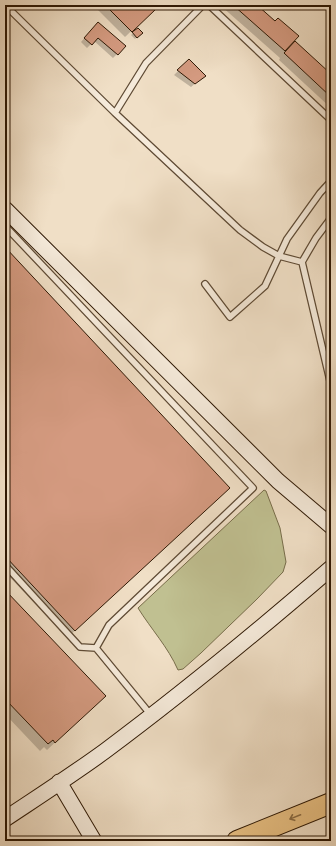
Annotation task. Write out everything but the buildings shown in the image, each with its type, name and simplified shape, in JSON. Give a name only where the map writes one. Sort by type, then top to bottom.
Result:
[{"type":"highway","points":[[237,841],[331,803]]},
{"type":"street","points":[[5,209],[278,481],[331,526]]},
{"type":"street","points":[[5,819],[104,751],[151,715],[293,601],[331,568]]},
{"type":"street","points":[[59,782],[94,841]]},
{"type":"lane","points":[[5,5],[115,113],[240,230],[279,256],[302,262]]},
{"type":"lane","points":[[115,113],[146,63],[203,5]]},
{"type":"lane","points":[[209,5],[331,120]]},
{"type":"lane","points":[[204,284],[230,318],[264,286],[287,239],[320,193],[331,181]]},
{"type":"lane","points":[[331,218],[316,238],[302,262],[331,385]]},
{"type":"lane","points":[[5,226],[253,488],[109,625],[96,648]]},
{"type":"lane","points":[[5,565],[80,647],[96,648],[151,715]]},
{"type":"green space","points":[[264,490],[266,491],[280,528],[286,562],[283,572],[201,653],[183,669],[178,670],[164,646],[138,608]]}]
